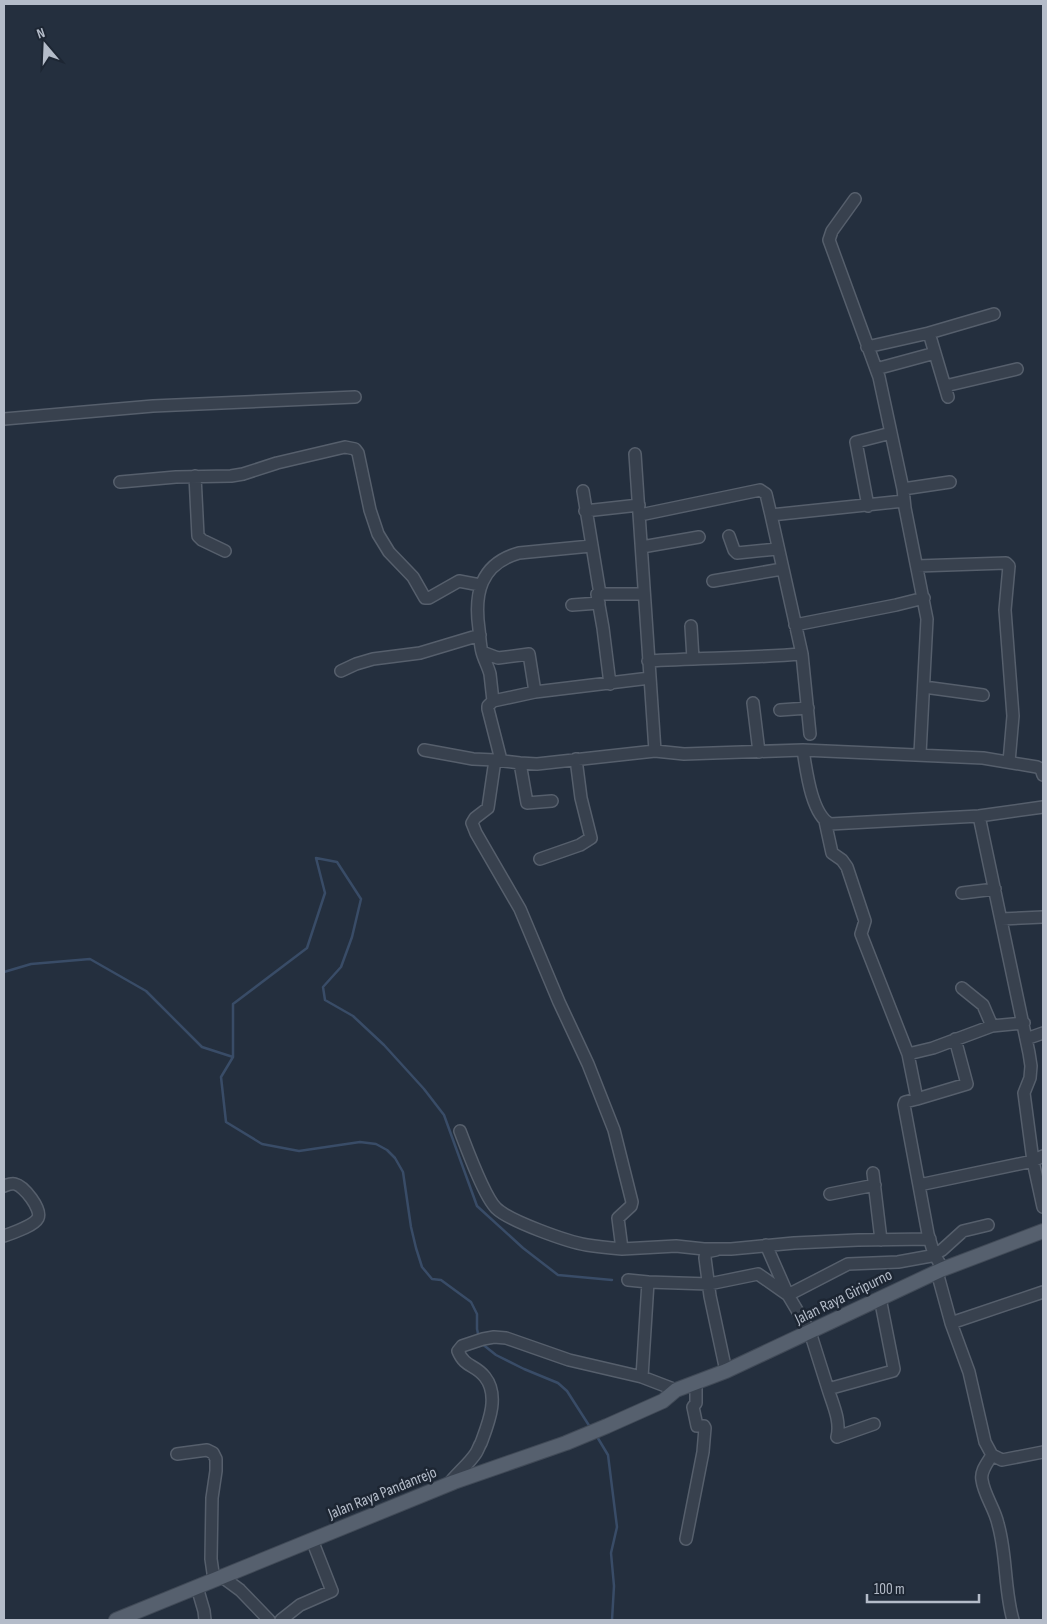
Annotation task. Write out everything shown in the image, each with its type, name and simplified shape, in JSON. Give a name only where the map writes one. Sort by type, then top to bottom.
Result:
[{"type":"main road","name":"Jalan Raya Giripurno","points":[[663,1401],[676,1390],[726,1371],[940,1270],[1043,1231]]},
{"type":"main road","name":"Jalan Raya Pandanrejo","points":[[119,1620],[448,1484],[566,1443],[663,1401]]},
{"type":"street","points":[[855,199],[832,231],[829,240],[876,369],[903,488],[924,598],[927,619],[920,754]]},
{"type":"street","points":[[867,346],[929,333],[994,314]]},
{"type":"street","points":[[929,333],[947,392],[1017,369]]},
{"type":"street","points":[[876,369],[935,353]]},
{"type":"street","points":[[4,419],[153,406],[355,397]]},
{"type":"street","points":[[868,506],[856,442],[891,433]]},
{"type":"street","points":[[120,482],[196,476],[231,476],[307,455],[345,448],[355,450],[358,453],[370,510],[378,534],[389,552],[413,577],[425,598],[430,598],[459,582],[480,585]]},
{"type":"street","points":[[635,454],[655,751]]},
{"type":"street","points":[[196,476],[198,536],[202,540],[225,551]]},
{"type":"street","points":[[903,488],[950,482]]},
{"type":"street","points":[[585,511],[639,510],[760,490],[766,494],[802,654],[810,734]]},
{"type":"street","points":[[583,491],[596,596],[603,628],[610,684]]},
{"type":"street","points":[[771,515],[904,501]]},
{"type":"street","points":[[729,536],[737,553],[777,549]]},
{"type":"street","points":[[642,547],[699,537]]},
{"type":"street","points":[[493,701],[490,672],[482,652],[477,613],[480,585],[492,567],[512,555],[539,550],[591,546]]},
{"type":"street","points":[[917,566],[1006,563],[1009,566],[1005,610],[1013,716],[1009,762]]},
{"type":"street","points":[[713,581],[782,570]]},
{"type":"street","points":[[572,605],[596,596],[644,594]]},
{"type":"street","points":[[795,625],[924,598]]},
{"type":"street","points":[[691,626],[693,659]]},
{"type":"street","points":[[341,671],[373,659],[420,653],[480,635]]},
{"type":"street","points":[[482,652],[498,658],[529,654],[535,692]]},
{"type":"street","points":[[648,661],[748,658],[802,654]]},
{"type":"street","points":[[622,1249],[618,1218],[632,1206],[632,1202],[614,1130],[588,1064],[559,1002],[520,909],[472,825],[474,820],[488,808],[498,760],[488,710],[488,706],[493,701],[535,692],[650,678]]},
{"type":"street","points":[[924,687],[983,694]]},
{"type":"street","points":[[754,703],[759,752]]},
{"type":"street","points":[[780,710],[808,708]]},
{"type":"street","points":[[424,750],[473,759],[538,764],[655,751],[684,754],[804,750],[920,754],[982,758],[1009,762],[1038,767],[1043,775]]},
{"type":"street","points":[[804,750],[810,792],[825,821],[832,853],[842,860],[847,867],[865,921],[860,934],[908,1054],[917,1099]]},
{"type":"street","points":[[540,859],[580,845],[591,838],[581,798],[576,759]]},
{"type":"street","points":[[520,763],[527,803],[552,801]]},
{"type":"street","points":[[825,821],[830,824],[979,816],[1043,807]]},
{"type":"street","points":[[979,816],[1024,1023],[1031,1066],[1030,1078],[1024,1093],[1038,1158],[1043,1206]]},
{"type":"street","points":[[962,893],[995,889]]},
{"type":"street","points":[[1001,920],[1043,917]]},
{"type":"street","points":[[962,988],[982,1005],[992,1026]]},
{"type":"street","points":[[908,1054],[933,1048],[992,1026],[1024,1023]]},
{"type":"street","points":[[1026,1039],[1043,1033]]},
{"type":"street","points":[[955,1039],[967,1084],[905,1102],[904,1105],[932,1248],[940,1270],[951,1323],[969,1372],[985,1442],[992,1455],[1002,1460],[1043,1452]]},
{"type":"street","points":[[460,1131],[484,1187],[498,1210],[528,1226],[586,1245],[622,1249],[676,1246],[720,1249],[794,1243],[881,1240],[942,1250],[962,1231],[988,1225]]},
{"type":"street","points":[[919,1185],[1038,1158]]},
{"type":"street","points":[[873,1173],[881,1240]]},
{"type":"street","points":[[4,1186],[15,1184],[25,1190],[39,1212],[35,1221],[18,1231],[4,1236]]},
{"type":"street","points":[[830,1194],[874,1185]]},
{"type":"street","points":[[766,1246],[787,1292],[810,1332],[838,1424],[837,1437],[874,1424]]},
{"type":"street","points":[[787,1292],[848,1264],[909,1261],[926,1258],[932,1248]]},
{"type":"street","points":[[720,1249],[706,1252],[705,1258],[726,1371]]},
{"type":"street","points":[[628,1280],[648,1282],[708,1281],[758,1274],[787,1292]]},
{"type":"street","points":[[642,1377],[648,1282]]},
{"type":"street","points":[[951,1323],[1043,1292]]},
{"type":"street","points":[[828,1389],[893,1371],[880,1298]]},
{"type":"street","points":[[448,1484],[477,1452],[488,1425],[491,1410],[492,1397],[486,1377],[462,1361],[458,1351],[462,1346],[483,1339],[494,1337],[506,1338],[569,1360],[642,1377],[676,1390]]},
{"type":"street","points":[[686,1539],[703,1452],[705,1428],[704,1426],[697,1426],[693,1407],[696,1403],[696,1382]]},
{"type":"street","points":[[177,1454],[207,1450],[213,1453],[216,1459],[216,1471],[212,1498],[211,1559],[217,1578],[240,1590],[269,1620]]},
{"type":"street","points":[[992,1455],[982,1471],[982,1480],[998,1522],[1004,1549],[1005,1574],[1013,1620]]},
{"type":"street","points":[[280,1620],[300,1605],[332,1591],[312,1540]]},
{"type":"street","points":[[197,1587],[206,1620]]},
{"type":"waterway","points":[[4,972],[31,964],[90,959],[146,991],[202,1047],[233,1057],[233,1004],[307,948],[325,893],[316,858],[337,862],[361,899],[352,937],[341,967],[323,987],[325,1000],[353,1016],[384,1045],[424,1089],[444,1115],[477,1206],[523,1248],[558,1275],[612,1280]]},
{"type":"waterway","points":[[233,1057],[221,1077],[226,1122],[262,1144],[299,1151],[360,1142],[376,1144],[387,1150],[395,1158],[403,1172],[411,1227],[422,1267],[432,1279],[441,1280],[471,1302],[477,1314],[479,1338]]},
{"type":"waterway","points":[[481,1343],[496,1355],[558,1383],[567,1391],[590,1427]]},
{"type":"waterway","points":[[596,1435],[608,1455],[617,1527],[611,1553],[614,1586],[612,1620]]}]
